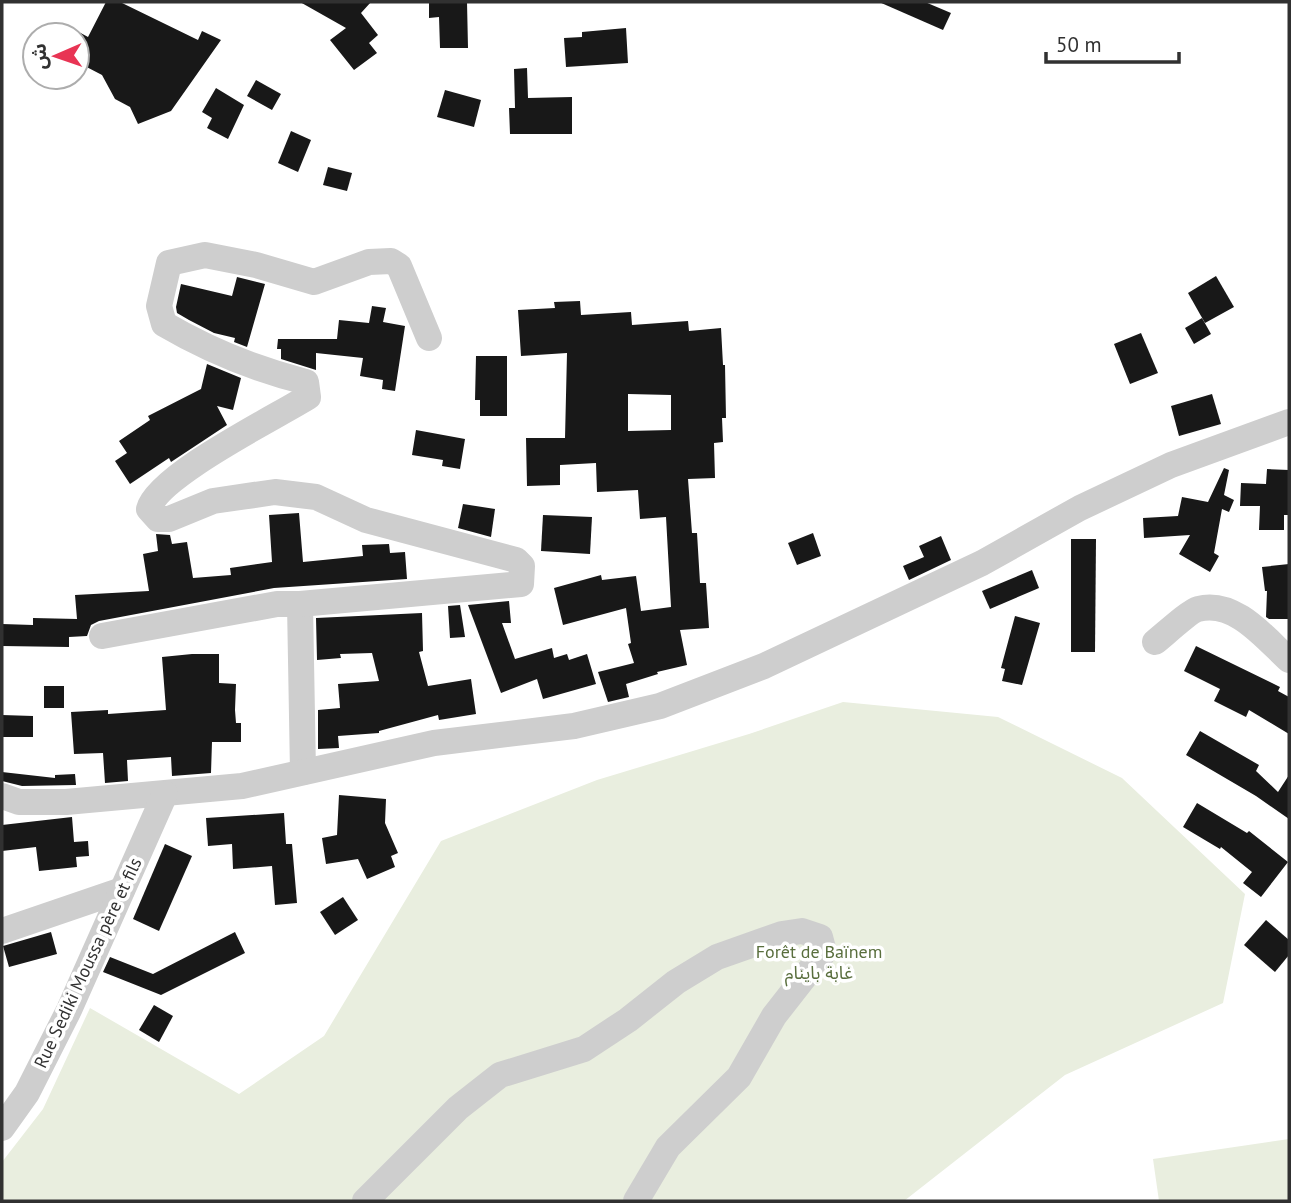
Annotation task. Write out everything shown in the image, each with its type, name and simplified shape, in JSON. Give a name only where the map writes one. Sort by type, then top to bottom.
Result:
[{"type":"street","points":[[102,636],[277,604],[521,583],[522,566],[516,559],[366,520],[316,497],[275,492],[213,501],[169,519],[154,516],[149,509],[151,502],[169,483],[235,439],[308,397],[306,382],[266,372],[202,346],[164,324],[159,306],[169,263],[205,255],[256,265],[314,282],[369,262],[391,261],[399,267],[429,338]]},
{"type":"street","points":[[2,796],[19,802],[66,802],[242,786],[434,743],[574,726],[660,706],[776,660],[982,563],[1080,508],[1171,465],[1289,422]]},
{"type":"street","points":[[300,604],[303,772]]},
{"type":"street","points":[[1155,642],[1198,609],[1223,609],[1244,619],[1289,660]]},
{"type":"street","name":"Rue Sediki Moussa père et fils","points":[[2,1128],[27,1093],[51,1046],[165,794]]},
{"type":"street","points":[[2,931],[122,890]]},
{"type":"street","points":[[365,1201],[458,1108],[500,1075],[584,1049],[628,1020],[676,982],[717,957],[782,934],[802,931],[820,937],[824,952],[774,1016],[739,1077],[668,1147],[636,1201]]},
{"type":"green space","name":"Forêt de Baïnem غابة باينام","points":[[843,702],[998,717],[1122,778],[1245,894],[1223,1003],[1065,1075],[904,1201],[2,1201],[2,1162],[43,1109],[90,1008],[239,1094],[324,1036],[441,841],[597,780]]},
{"type":"green space","points":[[1289,1139],[1289,1201],[1159,1201],[1153,1159]]},
{"type":"building","points":[[106,2],[120,2],[198,40],[202,31],[221,40],[171,111],[138,124],[130,107],[115,99],[102,75],[91,69],[91,31]]},
{"type":"building","points":[[300,2],[371,2],[361,13],[378,35],[369,43],[377,53],[354,70],[330,40],[346,28]]},
{"type":"building","points":[[429,2],[467,2],[468,48],[440,48],[439,17],[429,18]]},
{"type":"building","points":[[879,2],[925,2],[951,13],[943,30]]},
{"type":"building","points":[[626,28],[628,63],[566,67],[564,38],[582,37],[582,32]]},
{"type":"building","points":[[527,68],[528,98],[572,97],[572,134],[510,134],[509,108],[515,108],[514,69]]},
{"type":"building","points":[[256,80],[281,94],[272,110],[247,96]]},
{"type":"building","points":[[216,88],[244,105],[228,139],[207,128],[212,118],[202,112]]},
{"type":"building","points":[[445,90],[481,100],[474,127],[437,117]]},
{"type":"building","points":[[291,131],[311,140],[298,172],[278,163]]},
{"type":"building","points":[[328,167],[352,173],[347,191],[323,185]]},
{"type":"building","points":[[1216,276],[1234,307],[1205,323],[1188,293]]},
{"type":"building","points":[[237,277],[265,284],[247,347],[234,342],[235,338],[214,333],[189,320],[177,313],[176,307],[181,284],[232,296]]},
{"type":"building","points":[[580,301],[581,315],[631,312],[632,325],[688,321],[689,331],[721,328],[726,418],[722,418],[723,442],[714,443],[715,478],[688,479],[692,533],[697,533],[700,583],[706,583],[709,628],[680,630],[687,665],[657,672],[658,674],[626,684],[629,697],[608,702],[598,672],[634,663],[628,644],[631,643],[626,608],[563,625],[554,588],[601,575],[602,580],[636,576],[641,611],[671,607],[666,517],[640,519],[638,490],[597,492],[596,463],[560,465],[560,485],[527,486],[526,438],[565,438],[567,353],[521,356],[518,310],[555,308],[554,302]],"holes":[[[628,394],[671,395],[671,430],[628,431]]]},
{"type":"building","points":[[372,306],[386,308],[383,322],[405,326],[395,391],[382,389],[383,380],[360,376],[363,358],[316,353],[316,370],[281,359],[281,349],[277,349],[278,339],[337,339],[339,320],[369,323]]},
{"type":"building","points":[[1202,318],[1211,334],[1194,344],[1185,328]]},
{"type":"building","points":[[1141,333],[1158,373],[1130,384],[1114,344]]},
{"type":"building","points":[[476,356],[507,356],[507,416],[480,416],[480,400],[475,400]]},
{"type":"building","points":[[207,364],[241,378],[233,410],[217,406],[227,425],[171,462],[169,458],[130,484],[115,461],[127,453],[119,441],[150,420],[148,416],[201,389]]},
{"type":"building","points":[[1212,394],[1221,424],[1179,436],[1171,406]]},
{"type":"building","points":[[416,430],[465,439],[460,469],[442,466],[443,460],[412,455]]},
{"type":"building","points":[[1224,468],[1229,470],[1224,495],[1234,500],[1229,512],[1222,509],[1214,553],[1219,556],[1210,572],[1179,554],[1190,535],[1144,538],[1143,518],[1178,516],[1182,497],[1208,502]]},
{"type":"building","points":[[1267,469],[1289,470],[1289,515],[1284,515],[1284,530],[1259,530],[1260,506],[1240,506],[1241,483],[1266,484]]},
{"type":"building","points":[[463,504],[495,509],[491,537],[458,528]]},
{"type":"building","points":[[299,513],[303,562],[363,556],[362,545],[389,544],[390,553],[405,552],[407,579],[274,588],[99,621],[91,625],[87,636],[69,637],[69,647],[2,646],[2,624],[33,625],[33,618],[77,619],[75,595],[149,591],[143,554],[158,551],[156,534],[170,535],[172,544],[187,542],[193,578],[231,575],[230,568],[272,562],[269,515]]},
{"type":"building","points":[[543,515],[592,517],[590,554],[541,551]]},
{"type":"building","points":[[813,533],[821,556],[797,565],[788,543]]},
{"type":"building","points":[[941,536],[951,560],[909,580],[903,566],[924,557],[919,546]]},
{"type":"building","points":[[1071,539],[1096,539],[1095,652],[1071,652]]},
{"type":"building","points":[[1289,564],[1289,619],[1269,619],[1266,617],[1267,591],[1262,567]]},
{"type":"building","points":[[1032,570],[1039,588],[990,609],[982,591]]},
{"type":"building","points":[[509,601],[511,623],[502,623],[515,659],[552,648],[554,658],[567,654],[569,660],[587,654],[596,684],[543,699],[537,679],[501,693],[468,605]]},
{"type":"building","points":[[460,605],[465,637],[450,638],[448,606]]},
{"type":"building","points":[[422,613],[423,651],[419,652],[428,686],[471,679],[476,714],[439,720],[438,715],[379,733],[338,736],[339,748],[318,749],[318,710],[340,708],[338,684],[379,681],[372,653],[340,654],[341,658],[317,660],[316,618]]},
{"type":"building","points":[[1015,616],[1040,623],[1022,685],[1002,681],[1005,669],[1001,668]]},
{"type":"building","points":[[1196,646],[1280,687],[1278,691],[1289,697],[1289,734],[1249,710],[1246,717],[1214,701],[1220,689],[1184,671]]},
{"type":"building","points":[[219,654],[219,683],[236,684],[236,723],[241,723],[241,742],[212,742],[211,773],[172,776],[171,757],[127,760],[128,781],[105,783],[103,753],[74,754],[71,712],[108,710],[108,714],[166,710],[162,657]]},
{"type":"building","points":[[44,686],[64,686],[64,708],[44,708]]},
{"type":"building","points":[[2,715],[33,716],[33,737],[2,737]]},
{"type":"building","points":[[1200,731],[1259,765],[1256,771],[1278,792],[1289,775],[1289,819],[1256,796],[1186,755]]},
{"type":"building","points":[[2,772],[55,778],[55,775],[75,774],[76,785],[22,786],[2,781]]},
{"type":"building","points":[[339,795],[386,799],[385,823],[398,853],[391,856],[395,867],[367,879],[358,859],[326,864],[322,838],[337,835]]},
{"type":"building","points":[[1197,803],[1247,833],[1249,831],[1288,862],[1261,897],[1243,883],[1252,872],[1221,847],[1220,849],[1183,827]]},
{"type":"building","points":[[284,813],[286,844],[292,844],[297,903],[275,905],[272,866],[233,869],[232,844],[208,846],[206,818]]},
{"type":"building","points":[[72,817],[74,842],[88,841],[89,856],[76,857],[77,867],[39,871],[36,847],[2,851],[2,825]]},
{"type":"building","points":[[165,844],[192,856],[159,931],[133,919]]},
{"type":"building","points":[[343,897],[358,920],[335,935],[320,912]]},
{"type":"building","points":[[1266,920],[1289,940],[1289,955],[1275,972],[1244,945]]},
{"type":"building","points":[[51,932],[57,954],[9,967],[3,946]]},
{"type":"building","points":[[235,932],[245,953],[161,995],[103,972],[110,957],[153,974]]},
{"type":"building","points":[[154,1005],[173,1016],[159,1042],[139,1030]]}]
